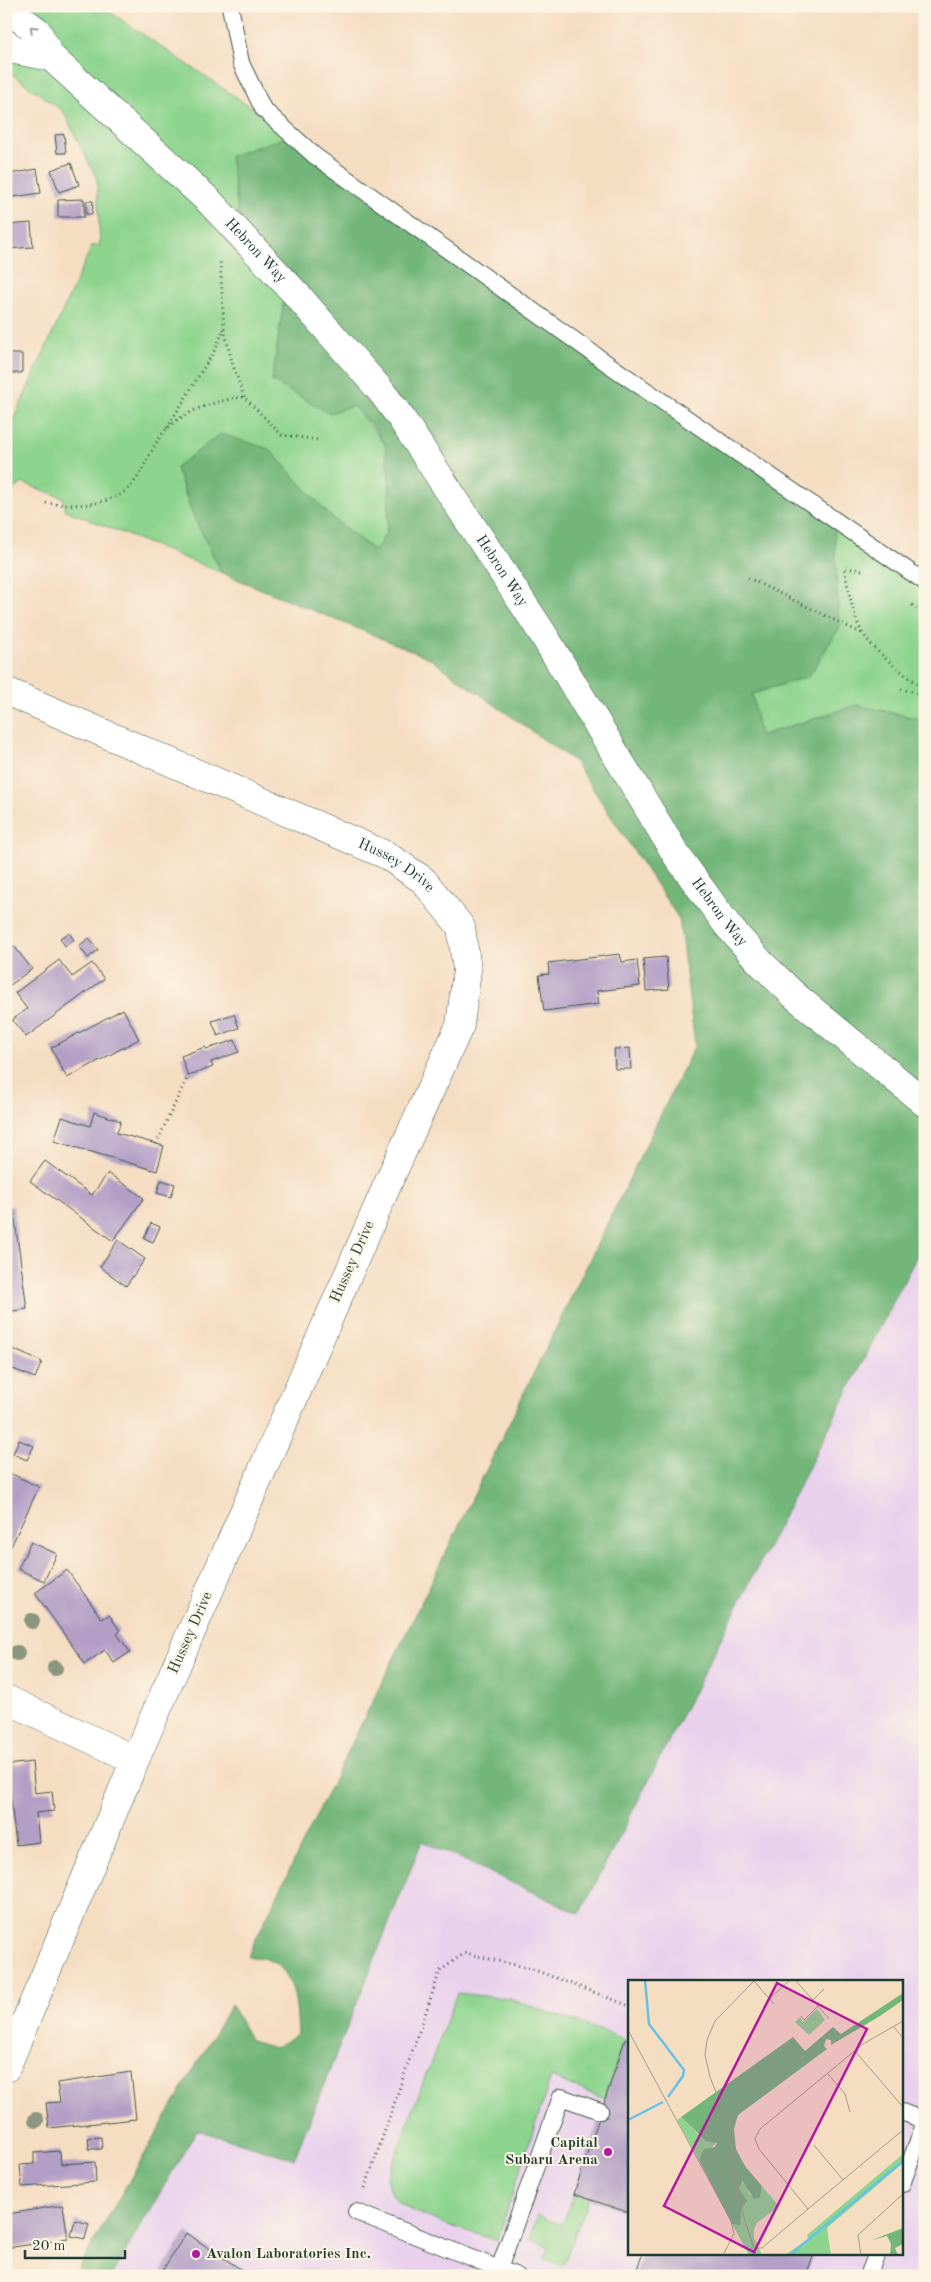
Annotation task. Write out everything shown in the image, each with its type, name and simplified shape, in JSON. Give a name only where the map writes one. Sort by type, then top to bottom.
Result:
[{"type":"street","name":"Hebron Way","points":[[6,8],[36,31],[51,56],[209,201],[297,295],[381,392],[401,418],[543,634],[677,856],[728,926],[760,962],[794,995],[925,1102]]},
{"type":"street","points":[[6,44],[15,50],[51,56]]},
{"type":"street","name":"Hussey Drive","points":[[6,691],[386,855],[423,880],[461,927],[467,970],[460,1025],[393,1172],[135,1760],[9,2054]]},
{"type":"street","points":[[6,1699],[135,1760]]},
{"type":"lane","points":[[230,6],[242,63],[263,109],[315,156],[608,364],[925,582]]},
{"type":"lane","points":[[499,2269],[561,2097],[600,2111]]},
{"type":"lane","points":[[904,2113],[925,2122],[904,2179]]},
{"type":"lane","points":[[356,2212],[517,2276]]},
{"type":"lane","points":[[868,2276],[877,2254]]},
{"type":"path","points":[[219,256],[224,328],[232,362],[244,397],[282,435],[319,440]]},
{"type":"path","points":[[46,503],[81,505],[104,501],[122,493],[136,480],[150,451],[217,346],[224,328]]},
{"type":"path","points":[[165,430],[209,404],[244,397]]},
{"type":"path","points":[[844,568],[852,604],[864,634],[895,668],[925,689]]},
{"type":"path","points":[[748,578],[864,634]]},
{"type":"path","points":[[901,689],[925,695]]},
{"type":"path","points":[[156,1144],[188,1076]]},
{"type":"path","points":[[356,2212],[440,1971],[465,1953],[532,1969],[628,2005]]},
{"type":"shaded area","points":[[925,1240],[925,2276],[111,2276],[197,2130],[294,2159],[422,1840],[580,1914]]},
{"type":"green space","points":[[6,6],[101,6],[292,135],[286,286],[272,381],[353,406],[385,444],[390,485],[387,531],[375,551],[331,517],[269,449],[176,468],[193,515],[222,573],[65,510],[64,498],[23,483],[11,491],[6,488],[6,436],[92,246],[100,245],[97,179],[63,111],[6,70]]},
{"type":"green space","points":[[292,135],[834,520],[839,628],[809,676],[752,694],[760,736],[857,705],[925,720],[925,1240],[580,1914],[422,1841],[294,2159],[197,2130],[111,2276],[74,2276],[231,2005],[251,2041],[274,2048],[298,2034],[293,1990],[284,1971],[266,1959],[247,1957],[695,1045],[679,919],[575,762],[429,658],[222,573],[193,515],[176,467],[221,434],[269,449],[331,517],[375,551],[387,531],[390,485],[385,444],[373,427],[353,406],[329,413],[272,381],[286,286],[238,213],[230,156]]},
{"type":"green space","points":[[834,520],[925,583],[925,720],[857,705],[759,736],[752,694],[809,676]]},
{"type":"green space","points":[[457,1993],[510,1999],[625,2039],[604,2099],[551,2077],[497,2241],[432,2219],[408,2208],[394,2197],[387,2178]]},
{"type":"green space","points":[[574,2194],[589,2198],[563,2266],[544,2259],[549,2247],[530,2239],[537,2215],[562,2224]]},
{"type":"building","points":[[64,134],[66,153],[57,153],[55,135]]},
{"type":"building","points":[[6,163],[8,163],[10,174],[37,169],[41,193],[6,198]]},
{"type":"building","points":[[71,163],[79,185],[59,192],[51,170]]},
{"type":"building","points":[[84,199],[84,217],[58,217],[58,200]]},
{"type":"building","points":[[86,201],[93,201],[92,214],[86,214]]},
{"type":"building","points":[[31,223],[33,247],[6,249],[6,225]]},
{"type":"building","points":[[7,354],[22,354],[22,373],[6,373]]},
{"type":"building","points":[[69,933],[74,940],[65,946],[60,938]]},
{"type":"building","points":[[89,938],[98,950],[88,958],[79,946]]},
{"type":"building","points":[[13,945],[32,969],[6,988],[6,950]]},
{"type":"building","points":[[620,954],[622,962],[637,960],[640,986],[597,991],[599,1004],[544,1011],[539,975],[549,974],[548,963]]},
{"type":"building","points":[[666,957],[669,989],[646,991],[643,959]]},
{"type":"building","points":[[59,960],[72,977],[92,963],[104,979],[26,1037],[12,1020],[27,1009],[15,993]]},
{"type":"building","points":[[123,1009],[139,1039],[67,1078],[51,1048]]},
{"type":"building","points":[[234,1014],[239,1028],[218,1036],[212,1021]]},
{"type":"building","points":[[235,1040],[239,1052],[211,1062],[213,1067],[188,1076],[181,1056],[205,1047],[207,1049]]},
{"type":"building","points":[[630,1048],[631,1069],[615,1069],[614,1049]]},
{"type":"building","points":[[94,1112],[121,1121],[117,1133],[164,1146],[157,1171],[54,1141],[62,1117],[90,1126]]},
{"type":"building","points":[[45,1161],[92,1195],[108,1173],[144,1198],[113,1241],[30,1181]]},
{"type":"building","points":[[161,1180],[175,1184],[171,1197],[157,1193]]},
{"type":"building","points":[[13,1206],[27,1309],[6,1312],[6,1207]]},
{"type":"building","points":[[151,1223],[160,1227],[153,1242],[144,1238]]},
{"type":"building","points":[[118,1240],[145,1259],[126,1286],[100,1267]]},
{"type":"building","points":[[8,1347],[42,1362],[35,1378],[6,1366]]},
{"type":"building","points":[[6,1400],[12,1404],[6,1415]]},
{"type":"building","points":[[19,1440],[34,1446],[27,1460],[13,1454]]},
{"type":"building","points":[[12,1474],[39,1487],[6,1557],[6,1486]]},
{"type":"building","points":[[31,1542],[57,1554],[44,1581],[18,1569]]},
{"type":"building","points":[[67,1570],[102,1619],[109,1615],[120,1631],[117,1634],[130,1652],[114,1663],[105,1650],[85,1664],[35,1593]]},
{"type":"building","points":[[32,1762],[35,1793],[52,1791],[54,1811],[36,1813],[39,1842],[16,1845],[7,1765]]},
{"type":"building","name":"Capital Subaru Arena","points":[[625,2039],[628,2040],[628,2212],[574,2194]]},
{"type":"building","points":[[131,2072],[136,2119],[49,2128],[46,2103],[60,2102],[57,2083]]},
{"type":"building","points":[[101,2137],[102,2149],[89,2149],[88,2138]]},
{"type":"building","points":[[60,2151],[61,2164],[95,2162],[96,2182],[22,2187],[20,2165],[34,2164],[34,2153]]},
{"type":"building","points":[[63,2205],[68,2239],[6,2248],[6,2226],[9,2226],[8,2214]]},
{"type":"building","points":[[75,2220],[89,2224],[85,2239],[71,2236]]},
{"type":"building","name":"Avalon Laboratories Inc.","points":[[186,2233],[251,2276],[159,2276]]},
{"type":"building","points":[[643,2254],[814,2254],[806,2276],[634,2276]]},
{"type":"place","name":"Capital Subaru Arena","points":[[608,2152]]},
{"type":"place","name":"Avalon Laboratories Inc.","points":[[196,2254]]}]
